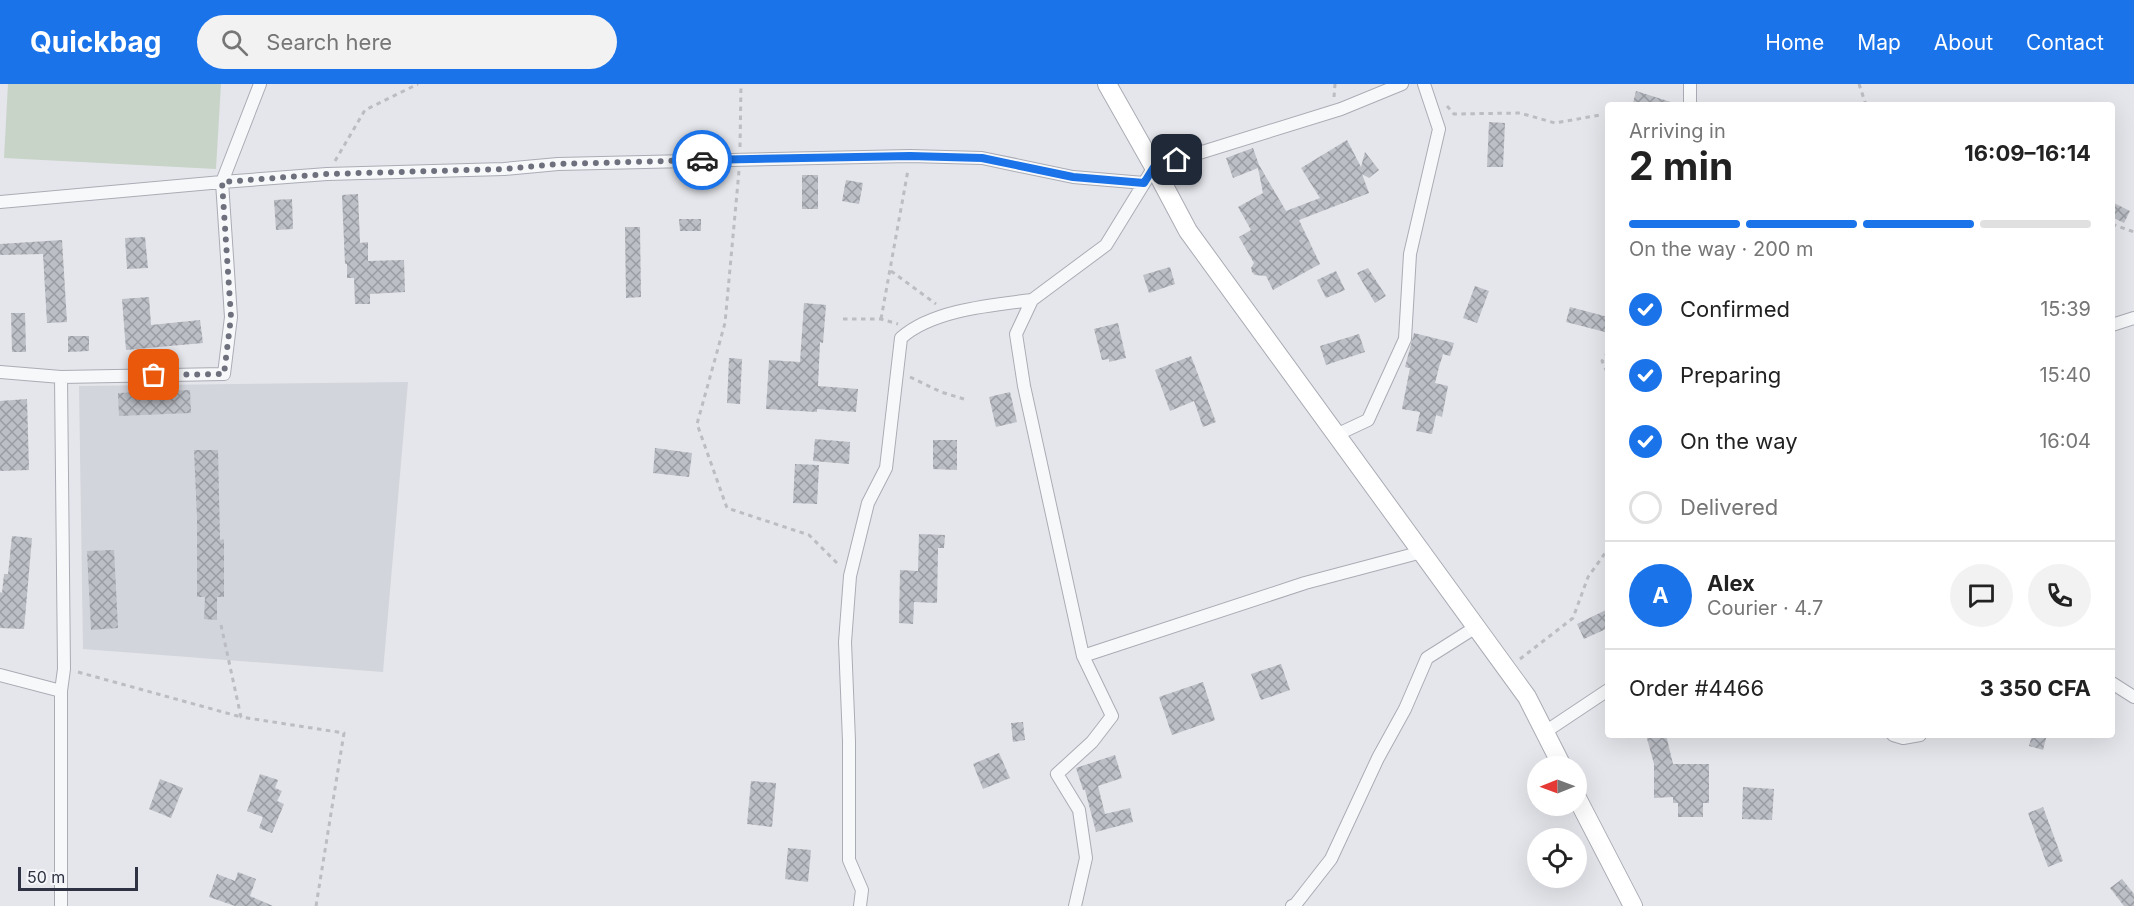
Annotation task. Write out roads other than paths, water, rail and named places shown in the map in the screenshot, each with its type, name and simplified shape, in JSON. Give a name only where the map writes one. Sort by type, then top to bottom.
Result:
[{"type":"main road","points":[[1107,84],[1188,231],[1527,697],[1557,756]]},
{"type":"main road","points":[[1587,816],[1634,906]]},
{"type":"street","points":[[0,372],[61,377],[224,374],[231,317],[222,182],[260,84]]},
{"type":"street","points":[[1075,906],[1086,858],[1079,810],[1057,774],[1092,742],[1112,716],[1083,656],[1024,386],[1016,334],[1032,300],[1106,245],[1154,167],[1341,108],[1402,84]]},
{"type":"street","points":[[1336,435],[1368,420],[1405,339],[1410,254],[1438,129],[1424,84]]},
{"type":"street","points":[[1690,84],[1690,102]]},
{"type":"street","points":[[0,202],[327,174],[504,169],[558,164],[910,156],[982,158],[1073,177],[1144,183]]},
{"type":"street","points":[[860,906],[862,890],[849,860],[849,741],[845,642],[850,576],[868,504],[886,468],[901,338],[912,329],[951,315],[985,306],[1032,300]]},
{"type":"street","points":[[2115,325],[2134,318]]},
{"type":"street","points":[[61,377],[64,669],[61,691],[61,906]]},
{"type":"street","points":[[1083,656],[1305,583],[1422,552]]},
{"type":"street","points":[[1292,906],[1331,859],[1378,758],[1405,709],[1427,658],[1476,627]]},
{"type":"street","points":[[0,675],[61,691]]},
{"type":"street","points":[[2115,685],[2134,697]]},
{"type":"street","points":[[1545,732],[1605,692]]}]
